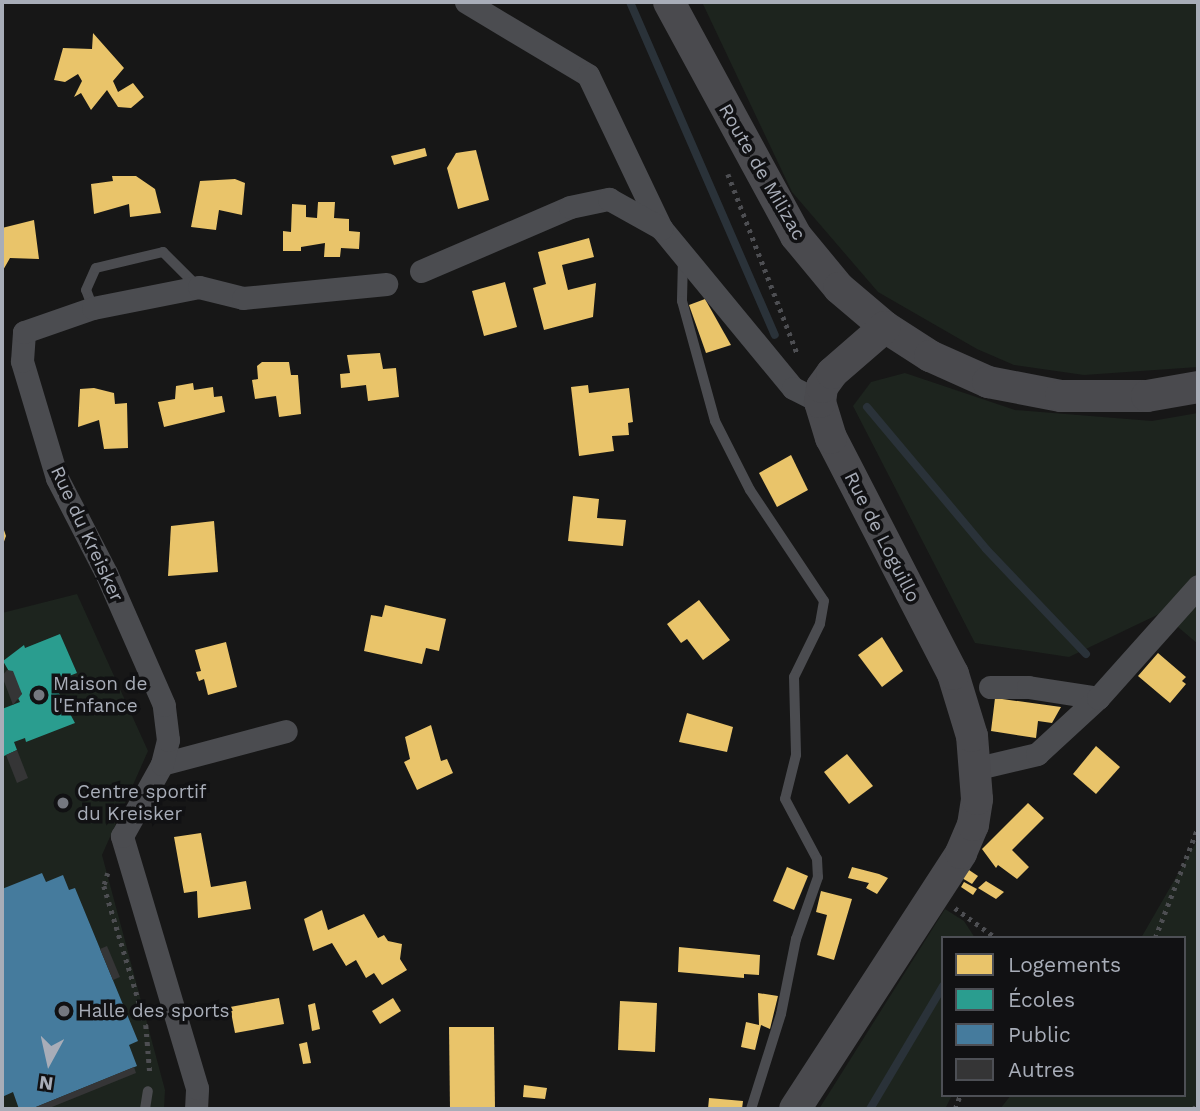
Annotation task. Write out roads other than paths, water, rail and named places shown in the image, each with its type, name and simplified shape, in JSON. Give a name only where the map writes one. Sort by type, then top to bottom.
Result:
[{"type":"street","points":[[466,2],[588,75],[661,228],[793,388],[820,402],[822,387],[832,373],[885,327]]},
{"type":"street","name":"Route de Milizac","points":[[669,2],[796,236],[839,288],[885,327],[930,356],[988,382],[1061,396],[1147,396],[1198,387]]},
{"type":"street","points":[[421,271],[570,207],[609,199],[661,228]]},
{"type":"street","name":"Rue du Kreisker","points":[[196,1109],[197,1088],[122,836],[162,764],[169,740],[164,705],[106,573],[57,478],[22,361],[24,332],[93,308],[199,287],[243,298],[386,284]]},
{"type":"street","name":"Rue de Loguillo","points":[[795,1109],[934,894],[973,825],[978,768],[965,705],[953,674],[831,438],[820,402]]},
{"type":"street","points":[[978,768],[1037,754],[1098,698],[1198,586]]},
{"type":"street","points":[[990,687],[1028,687],[1098,698]]},
{"type":"street","points":[[162,764],[286,730]]},
{"type":"lane","points":[[93,308],[86,290],[96,268],[163,252],[199,287]]},
{"type":"lane","points":[[684,256],[682,301],[715,421],[751,490],[824,601],[820,624],[794,677],[796,755],[785,799],[817,859],[818,877],[796,939],[780,1014],[751,1109]]},
{"type":"lane","points":[[145,1109],[148,1091]]},
{"type":"waterway","points":[[630,2],[775,335]]},
{"type":"waterway","points":[[867,407],[986,549],[1086,654]]},
{"type":"waterway","points":[[870,1109],[941,989]]},
{"type":"place","name":"Maison de l'Enfance","points":[[39,695]]},
{"type":"place","name":"Centre sportif du Kreisker","points":[[63,803]]},
{"type":"place","name":"Halle des sports","points":[[64,1011]]}]
